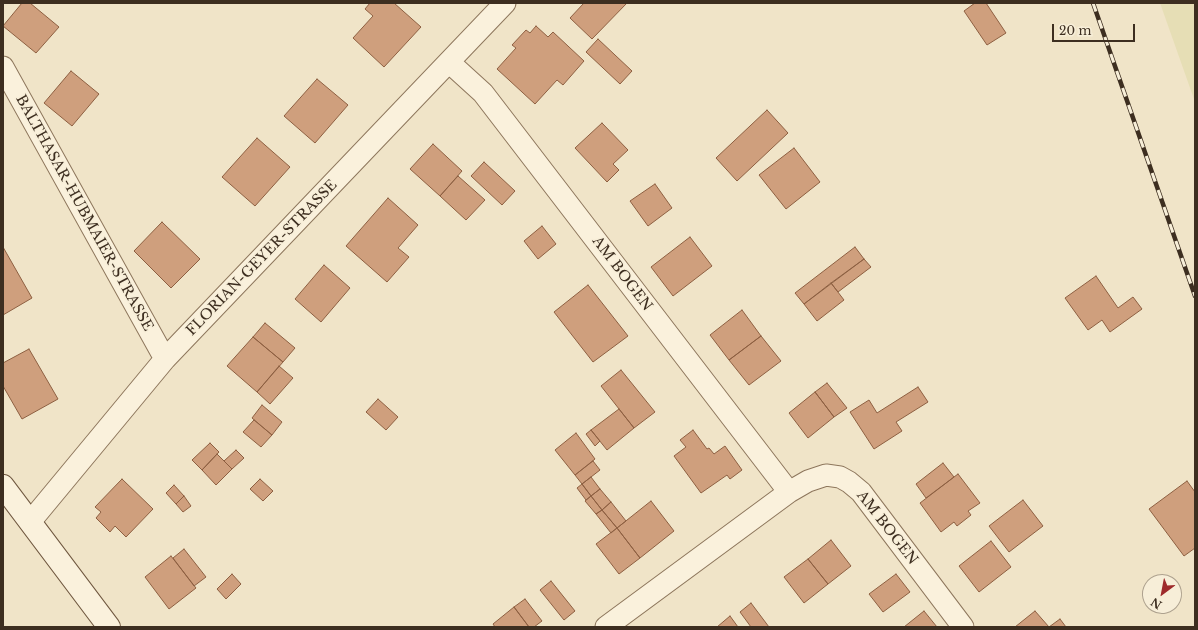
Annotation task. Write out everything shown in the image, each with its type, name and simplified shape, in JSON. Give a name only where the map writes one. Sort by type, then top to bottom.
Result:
[{"type":"main road","points":[[3,486],[109,627]]},
{"type":"street","name":"FLORIAN-GEYER-STRASSE","points":[[30,522],[165,359],[289,228],[450,63],[505,3]]},
{"type":"street","name":"AM BOGEN","points":[[450,63],[483,93],[789,492]]},
{"type":"street","name":"BALTHASAR-HUBMAIER-STRASSE","points":[[3,67],[165,359]]},
{"type":"street","name":"AM BOGEN","points":[[606,627],[789,492],[808,481],[826,475],[840,477],[861,492],[963,627]]},
{"type":"shaded area","points":[[1160,3],[1195,3],[1195,102]]},
{"type":"building","points":[[22,3],[30,3],[59,27],[36,53],[3,26]]},
{"type":"building","points":[[370,3],[394,3],[421,27],[384,67],[353,38],[373,16],[365,9]]},
{"type":"building","points":[[584,3],[627,3],[592,39],[570,18]]},
{"type":"building","points":[[975,3],[986,3],[1006,33],[987,45],[964,11]]},
{"type":"building","points":[[536,26],[548,37],[553,32],[584,61],[563,85],[557,80],[535,104],[497,69],[516,48],[512,45],[526,30],[530,33]]},
{"type":"building","points":[[598,39],[632,71],[620,84],[586,52]]},
{"type":"building","points":[[71,71],[99,94],[72,126],[44,103]]},
{"type":"building","points":[[317,79],[348,105],[315,143],[284,116]]},
{"type":"building","points":[[767,110],[788,133],[737,181],[716,158]]},
{"type":"building","points":[[602,123],[628,150],[613,164],[619,170],[607,182],[575,148]]},
{"type":"building","points":[[257,138],[290,167],[255,206],[222,177]]},
{"type":"building","points":[[433,144],[462,171],[440,196],[410,169]]},
{"type":"building","points":[[794,148],[820,182],[786,209],[759,175]]},
{"type":"building","points":[[484,162],[515,191],[502,205],[471,176]]},
{"type":"building","points":[[458,176],[485,200],[466,220],[440,196]]},
{"type":"building","points":[[655,184],[672,208],[648,226],[630,201]]},
{"type":"building","points":[[388,198],[418,225],[398,248],[409,257],[387,282],[346,246]]},
{"type":"building","points":[[162,222],[200,259],[171,288],[134,251]]},
{"type":"building","points":[[542,226],[556,244],[538,259],[524,241]]},
{"type":"building","points":[[690,237],[712,266],[673,296],[651,267]]},
{"type":"building","points":[[3,247],[32,298],[3,315]]},
{"type":"building","points":[[855,247],[864,259],[804,304],[795,293]]},
{"type":"building","points":[[864,259],[871,267],[838,292],[831,283]]},
{"type":"building","points":[[324,265],[350,288],[321,322],[295,299]]},
{"type":"building","points":[[1096,276],[1118,308],[1133,297],[1142,309],[1110,332],[1102,320],[1088,330],[1065,298]]},
{"type":"building","points":[[831,283],[844,300],[817,321],[804,304]]},
{"type":"building","points":[[588,285],[628,336],[593,362],[554,312]]},
{"type":"building","points":[[742,310],[761,336],[729,360],[710,335]]},
{"type":"building","points":[[265,323],[295,348],[283,362],[253,337]]},
{"type":"building","points":[[761,336],[781,361],[749,385],[729,360]]},
{"type":"building","points":[[253,337],[283,362],[257,392],[227,366]]},
{"type":"building","points":[[29,349],[58,399],[22,419],[3,386],[3,363]]},
{"type":"building","points":[[279,366],[293,378],[270,404],[257,392]]},
{"type":"building","points":[[621,370],[655,412],[634,428],[601,386]]},
{"type":"building","points":[[827,383],[847,408],[834,417],[815,392]]},
{"type":"building","points":[[918,387],[928,402],[896,422],[902,431],[874,449],[850,412],[869,400],[877,413]]},
{"type":"building","points":[[815,392],[834,417],[808,438],[789,413]]},
{"type":"building","points":[[378,399],[398,417],[386,430],[366,412]]},
{"type":"building","points":[[262,405],[282,422],[272,435],[252,418]]},
{"type":"building","points":[[619,409],[634,428],[607,450],[591,430]]},
{"type":"building","points":[[254,420],[272,435],[261,447],[243,432]]},
{"type":"building","points":[[591,430],[600,441],[595,446],[586,434]]},
{"type":"building","points":[[693,430],[707,449],[709,448],[714,454],[725,446],[742,470],[730,479],[727,475],[701,493],[674,456],[686,447],[680,440]]},
{"type":"building","points":[[576,433],[595,459],[575,475],[555,450]]},
{"type":"building","points":[[210,443],[219,452],[202,470],[192,460]]},
{"type":"building","points":[[236,450],[244,458],[232,469],[224,461]]},
{"type":"building","points":[[217,454],[232,469],[216,485],[202,470]]},
{"type":"building","points":[[593,461],[600,470],[582,484],[575,475]]},
{"type":"building","points":[[943,463],[954,477],[926,498],[916,484]]},
{"type":"building","points":[[958,474],[980,503],[968,511],[971,515],[957,526],[954,522],[941,532],[920,503]]},
{"type":"building","points":[[591,477],[600,489],[591,496],[582,484]]},
{"type":"building","points":[[122,479],[153,509],[126,537],[115,526],[110,532],[96,518],[101,512],[95,507]]},
{"type":"building","points":[[260,479],[273,491],[263,501],[250,489]]},
{"type":"building","points":[[1187,481],[1195,492],[1195,548],[1184,556],[1149,509]]},
{"type":"building","points":[[582,484],[591,496],[586,500],[577,488]]},
{"type":"building","points":[[174,485],[184,496],[176,504],[166,493]]},
{"type":"building","points":[[600,489],[611,502],[602,510],[591,496]]},
{"type":"building","points":[[184,496],[191,506],[183,512],[176,504]]},
{"type":"building","points":[[591,496],[602,510],[596,514],[585,501]]},
{"type":"building","points":[[1023,500],[1043,526],[1009,552],[989,526]]},
{"type":"building","points":[[651,501],[674,531],[640,558],[617,528]]},
{"type":"building","points":[[611,502],[626,521],[617,528],[602,510]]},
{"type":"building","points":[[602,510],[617,528],[611,533],[596,514]]},
{"type":"building","points":[[617,528],[640,558],[619,574],[596,544]]},
{"type":"building","points":[[831,540],[851,566],[828,584],[808,559]]},
{"type":"building","points":[[991,541],[1011,567],[979,592],[959,566]]},
{"type":"building","points":[[184,549],[206,577],[194,586],[173,558]]},
{"type":"building","points":[[171,556],[196,588],[169,609],[145,577]]},
{"type":"building","points":[[808,559],[828,584],[804,603],[784,577]]},
{"type":"building","points":[[232,574],[241,584],[226,599],[217,589]]},
{"type":"building","points":[[896,574],[910,592],[883,612],[869,594]]},
{"type":"building","points":[[551,581],[575,611],[564,620],[540,590]]},
{"type":"building","points":[[525,599],[542,621],[534,627],[529,627],[514,607]]},
{"type":"building","points":[[751,603],[769,627],[751,627],[740,612]]},
{"type":"building","points":[[514,607],[529,627],[495,627],[493,624]]},
{"type":"building","points":[[924,611],[937,627],[904,627]]},
{"type":"building","points":[[1035,611],[1049,627],[1015,627]]},
{"type":"building","points":[[730,616],[738,627],[717,627]]},
{"type":"building","points":[[1060,619],[1066,627],[1049,627]]},
{"type":"railway","points":[[1093,3],[1195,296]]}]
